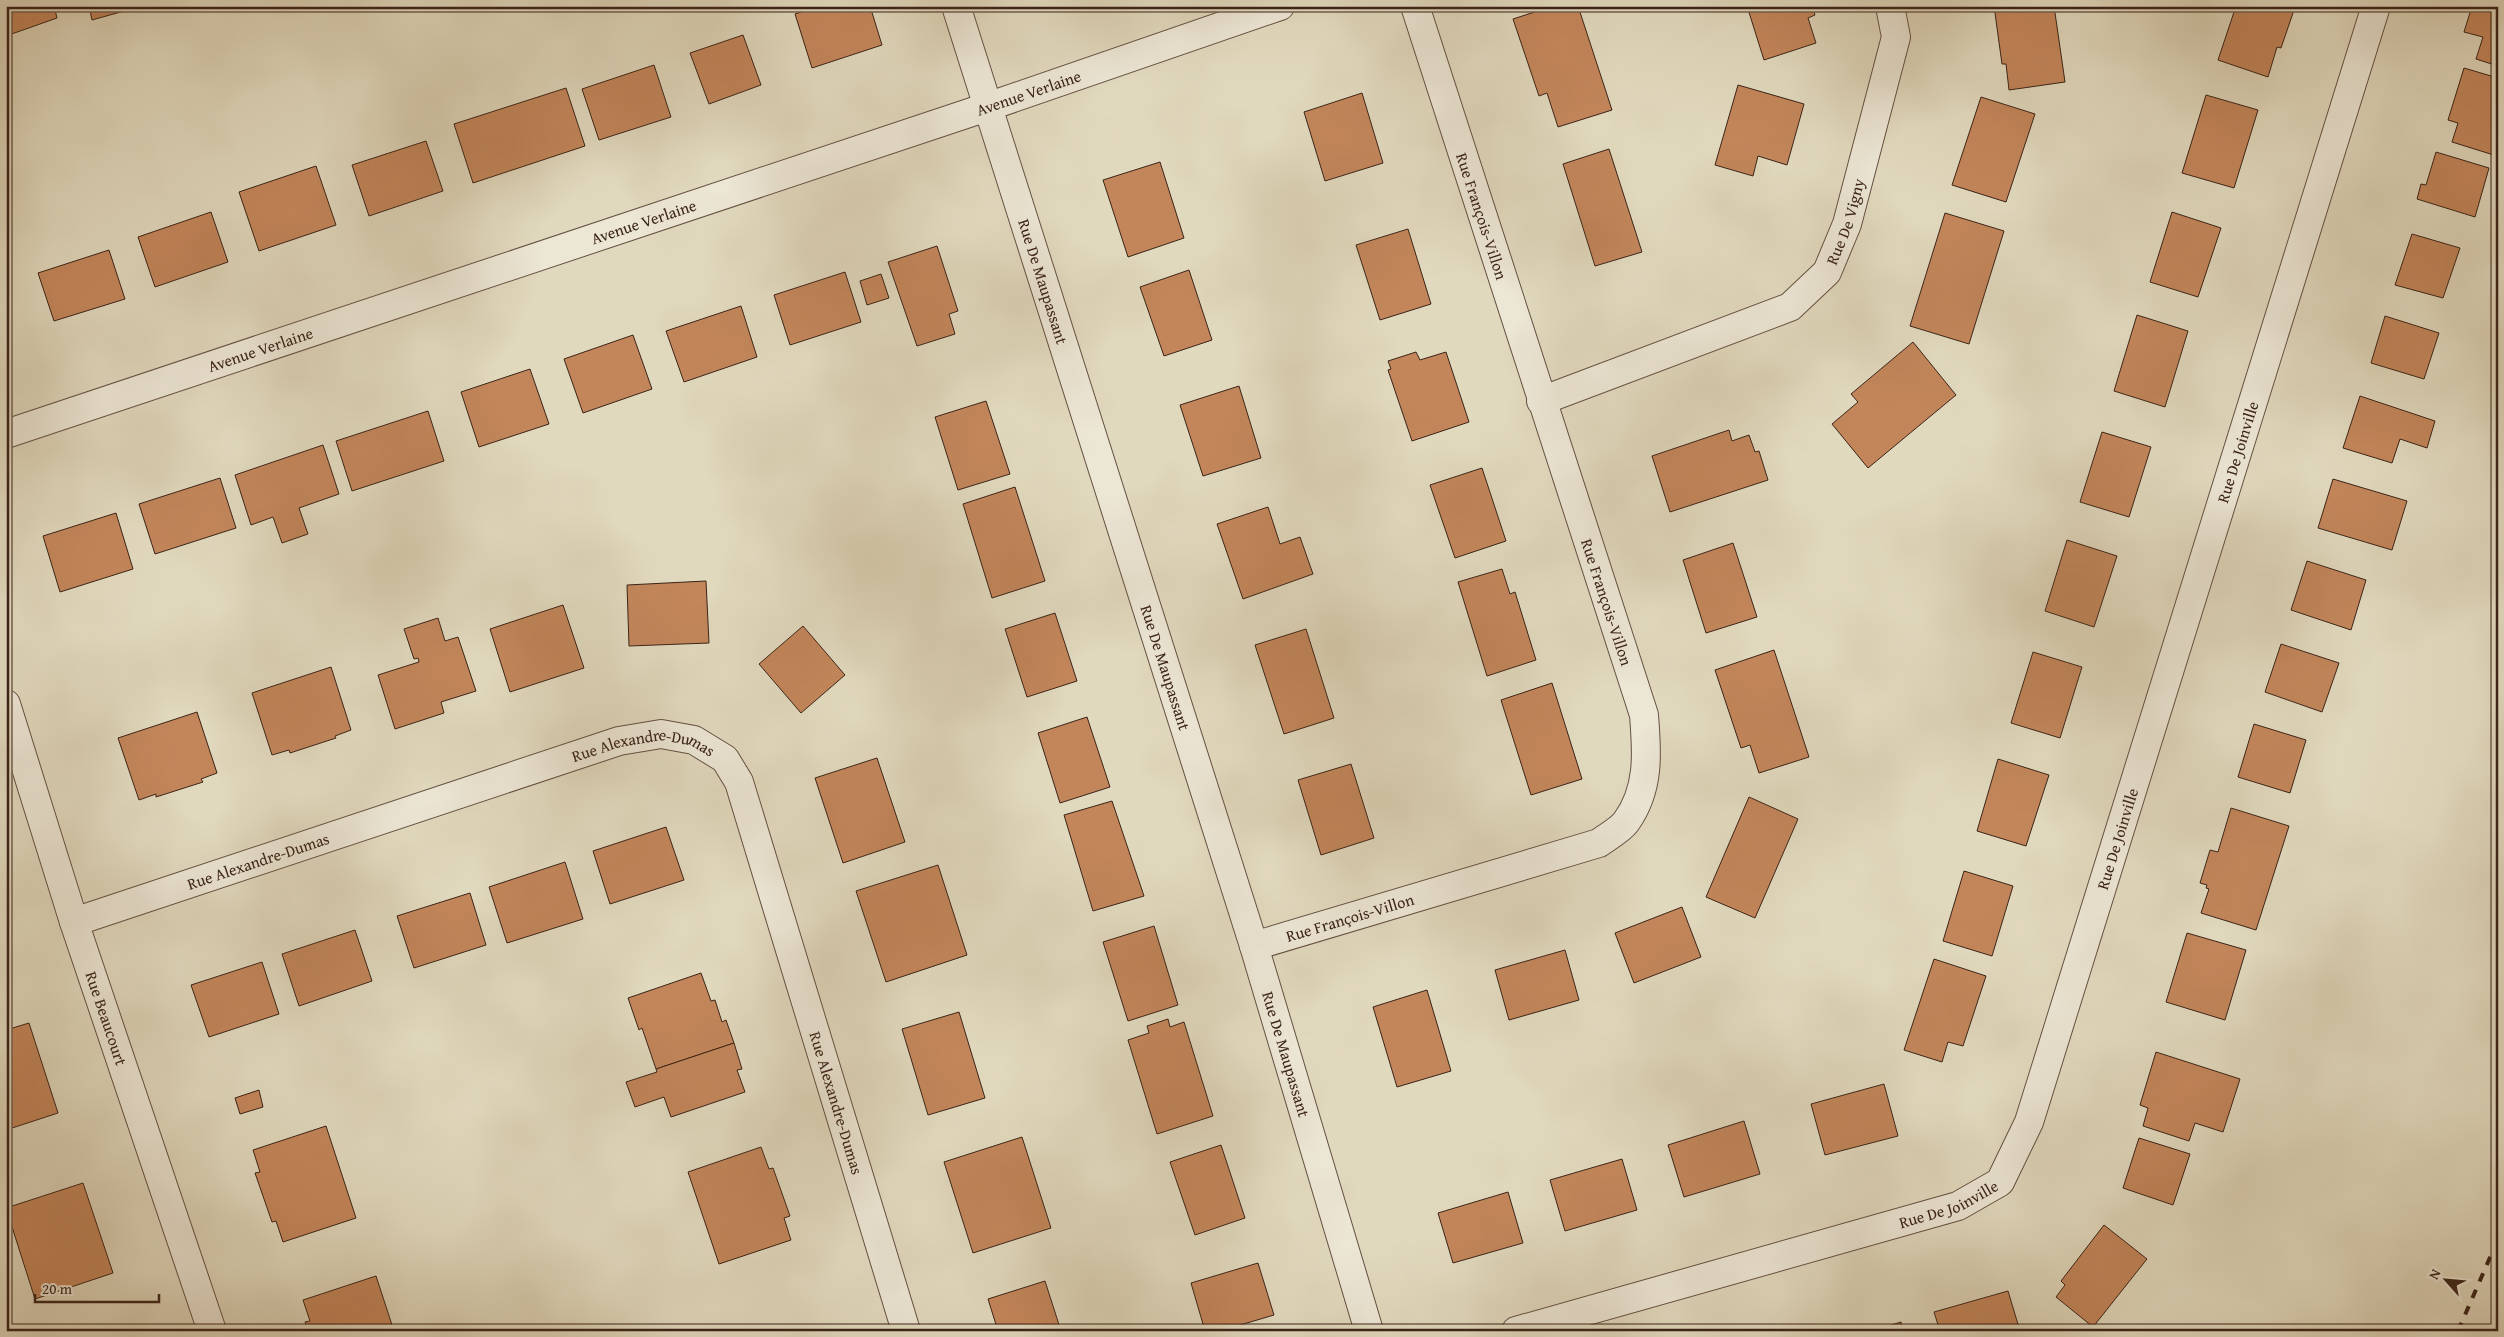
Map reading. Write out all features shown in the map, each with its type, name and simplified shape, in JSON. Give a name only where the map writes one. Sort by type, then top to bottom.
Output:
[{"type":"street","name":"Rue De Maupassant","points":[[956,6],[1254,946],[1369,1331]]},
{"type":"street","name":"Avenue Verlaine","points":[[6,434],[987,107],[1280,6]]},
{"type":"street","name":"Rue François-Villon","points":[[1254,946],[1599,844],[1626,823],[1640,794],[1648,758],[1644,715],[1541,401],[1415,6]]},
{"type":"street","name":"Rue De Vigny","points":[[1541,401],[1790,307],[1827,272],[1847,224],[1896,37],[1890,6]]},
{"type":"street","name":"Rue De Joinville","points":[[1516,1331],[1958,1206],[2000,1182],[2029,1122],[2376,6]]},
{"type":"street","name":"Rue Beaucourt","points":[[6,704],[74,922],[212,1331]]},
{"type":"street","name":"Rue Alexandre-Dumas","points":[[74,922],[619,741],[661,734],[694,740],[725,759],[739,782],[906,1331]]},
{"type":"building","points":[[6,6],[54,6],[57,18],[6,36]]},
{"type":"building","points":[[89,6],[142,6],[92,20]]},
{"type":"building","points":[[819,6],[870,6],[882,45],[812,68],[795,14]]},
{"type":"building","points":[[1553,6],[1578,6],[1612,110],[1558,127],[1547,93],[1539,96],[1513,19]]},
{"type":"building","points":[[1747,6],[1812,6],[1815,15],[1808,18],[1816,43],[1764,60]]},
{"type":"building","points":[[1994,6],[2054,6],[2065,82],[2009,90],[2006,64],[2002,64]]},
{"type":"building","points":[[2236,6],[2284,6],[2294,10],[2281,48],[2277,47],[2268,77],[2218,60]]},
{"type":"building","points":[[2472,6],[2498,6],[2498,66],[2476,59],[2483,37],[2464,32]]},
{"type":"building","points":[[743,35],[761,85],[709,104],[690,53]]},
{"type":"building","points":[[654,65],[671,117],[599,140],[582,89]]},
{"type":"building","points":[[2464,68],[2498,78],[2497,156],[2452,142],[2458,123],[2448,120]]},
{"type":"building","points":[[1738,85],[1804,104],[1787,165],[1758,156],[1753,176],[1715,165]]},
{"type":"building","points":[[566,88],[585,146],[473,183],[454,124]]},
{"type":"building","points":[[1362,93],[1383,163],[1325,181],[1304,112]]},
{"type":"building","points":[[2206,95],[2258,110],[2234,188],[2182,173]]},
{"type":"building","points":[[1981,97],[2035,114],[2006,202],[1952,185]]},
{"type":"building","points":[[426,141],[443,191],[369,216],[352,165]]},
{"type":"building","points":[[1609,149],[1642,252],[1595,266],[1563,164]]},
{"type":"building","points":[[2436,152],[2489,168],[2475,217],[2417,199],[2421,184],[2426,185]]},
{"type":"building","points":[[1160,162],[1184,238],[1128,257],[1103,180]]},
{"type":"building","points":[[316,166],[336,225],[259,251],[239,192]]},
{"type":"building","points":[[211,212],[228,262],[155,287],[138,237]]},
{"type":"building","points":[[2172,212],[2221,228],[2198,297],[2150,282]]},
{"type":"building","points":[[1945,213],[2004,231],[1969,344],[1910,326]]},
{"type":"building","points":[[1408,229],[1431,304],[1380,320],[1356,245]]},
{"type":"building","points":[[2412,234],[2460,248],[2443,298],[2395,285]]},
{"type":"building","points":[[937,246],[958,311],[949,314],[955,334],[917,346],[888,262]]},
{"type":"building","points":[[109,250],[125,299],[54,321],[38,273]]},
{"type":"building","points":[[1189,270],[1212,340],[1164,356],[1140,287]]},
{"type":"building","points":[[845,272],[861,322],[790,345],[774,295]]},
{"type":"building","points":[[881,274],[889,298],[867,305],[860,281]]},
{"type":"building","points":[[741,306],[757,357],[684,382],[666,331]]},
{"type":"building","points":[[2137,315],[2188,331],[2165,407],[2114,391]]},
{"type":"building","points":[[2385,316],[2439,333],[2424,379],[2371,363]]},
{"type":"building","points":[[633,335],[652,389],[583,413],[564,359]]},
{"type":"building","points":[[1913,342],[1956,395],[1868,468],[1832,424],[1858,402],[1851,394]]},
{"type":"building","points":[[1416,352],[1420,360],[1446,352],[1469,422],[1412,441],[1388,370],[1391,369],[1388,361]]},
{"type":"building","points":[[530,369],[549,424],[479,447],[461,392]]},
{"type":"building","points":[[1239,386],[1261,458],[1203,476],[1180,405]]},
{"type":"building","points":[[2360,396],[2435,421],[2427,448],[2400,439],[2392,463],[2343,448]]},
{"type":"building","points":[[986,401],[1010,474],[958,490],[935,417]]},
{"type":"building","points":[[428,411],[444,461],[352,491],[336,441]]},
{"type":"building","points":[[1729,430],[1732,441],[1749,435],[1755,452],[1759,451],[1768,480],[1670,512],[1652,456]]},
{"type":"building","points":[[2102,432],[2151,447],[2129,517],[2080,502]]},
{"type":"building","points":[[323,445],[339,494],[299,508],[308,534],[282,543],[273,517],[251,525],[235,475]]},
{"type":"building","points":[[1482,468],[1506,541],[1455,558],[1430,485]]},
{"type":"building","points":[[220,478],[236,528],[155,554],[139,504]]},
{"type":"building","points":[[2333,479],[2407,501],[2392,550],[2318,528]]},
{"type":"building","points":[[1015,487],[1045,581],[992,598],[963,504]]},
{"type":"building","points":[[1268,507],[1280,544],[1300,537],[1313,574],[1243,599],[1217,524]]},
{"type":"building","points":[[116,513],[133,569],[60,592],[43,536]]},
{"type":"building","points":[[2067,540],[2117,556],[2094,627],[2045,611]]},
{"type":"building","points":[[1733,543],[1757,617],[1706,633],[1683,560]]},
{"type":"building","points":[[2307,561],[2366,580],[2351,630],[2291,610]]},
{"type":"building","points":[[1502,569],[1510,594],[1515,592],[1536,660],[1487,676],[1458,582]]},
{"type":"building","points":[[706,581],[709,643],[629,646],[627,585]]},
{"type":"building","points":[[563,605],[584,668],[510,692],[490,629]]},
{"type":"building","points":[[1055,613],[1077,681],[1027,697],[1005,629]]},
{"type":"building","points":[[438,618],[445,641],[458,637],[476,691],[441,702],[444,713],[395,729],[378,675],[419,662],[418,658],[414,659],[404,629]]},
{"type":"building","points":[[803,626],[845,675],[801,713],[759,664]]},
{"type":"building","points":[[1306,629],[1334,718],[1284,734],[1255,645]]},
{"type":"building","points":[[2281,644],[2339,663],[2322,712],[2265,692]]},
{"type":"building","points":[[1774,650],[1809,757],[1759,773],[1750,745],[1741,748],[1715,670]]},
{"type":"building","points":[[2033,652],[2082,667],[2060,738],[2011,723]]},
{"type":"building","points":[[331,667],[351,730],[335,736],[336,738],[290,753],[289,750],[272,755],[252,693]]},
{"type":"building","points":[[1552,683],[1582,779],[1531,795],[1501,700]]},
{"type":"building","points":[[197,712],[217,773],[201,779],[203,782],[156,797],[156,794],[139,800],[118,738]]},
{"type":"building","points":[[1087,717],[1110,787],[1060,803],[1038,733]]},
{"type":"building","points":[[2254,724],[2306,740],[2290,793],[2238,777]]},
{"type":"building","points":[[877,758],[905,842],[843,863],[815,778]]},
{"type":"building","points":[[1998,759],[2049,775],[2026,846],[1977,831]]},
{"type":"building","points":[[1351,764],[1374,838],[1321,855],[1298,780]]},
{"type":"building","points":[[1749,797],[1798,819],[1755,918],[1706,897]]},
{"type":"building","points":[[1112,801],[1144,896],[1093,911],[1064,815]]},
{"type":"building","points":[[2231,808],[2289,826],[2256,930],[2201,913],[2209,889],[2206,888],[2207,885],[2200,883],[2210,850],[2218,852]]},
{"type":"building","points":[[666,827],[684,880],[610,904],[593,851]]},
{"type":"building","points":[[565,862],[583,919],[507,943],[489,887]]},
{"type":"building","points":[[938,865],[967,955],[886,982],[856,891]]},
{"type":"building","points":[[1964,871],[2013,886],[1992,956],[1943,941]]},
{"type":"building","points":[[470,893],[486,945],[414,968],[397,916]]},
{"type":"building","points":[[1682,907],[1701,957],[1634,983],[1615,933]]},
{"type":"building","points":[[1154,926],[1178,1005],[1128,1021],[1103,942]]},
{"type":"building","points":[[355,930],[372,981],[299,1006],[282,954]]},
{"type":"building","points":[[2187,933],[2246,950],[2225,1020],[2166,1002]]},
{"type":"building","points":[[1565,950],[1579,1000],[1509,1020],[1495,970]]},
{"type":"building","points":[[1934,959],[1986,976],[1963,1046],[1948,1042],[1942,1062],[1904,1050]]},
{"type":"building","points":[[262,962],[279,1014],[209,1037],[191,985]]},
{"type":"building","points":[[701,973],[711,1001],[715,1000],[722,1022],[726,1020],[734,1043],[656,1069],[642,1028],[639,1030],[628,998]]},
{"type":"building","points":[[1427,990],[1451,1071],[1397,1087],[1373,1007]]},
{"type":"building","points":[[959,1012],[985,1098],[928,1115],[902,1029]]},
{"type":"building","points":[[1168,1019],[1170,1027],[1184,1022],[1213,1116],[1157,1134],[1128,1040],[1149,1033],[1147,1026]]},
{"type":"building","points":[[29,1023],[58,1113],[6,1130],[6,1030]]},
{"type":"building","points":[[734,1043],[742,1069],[737,1070],[745,1092],[671,1117],[664,1097],[635,1107],[626,1082],[657,1072],[656,1069]]},
{"type":"building","points":[[2156,1052],[2240,1079],[2223,1132],[2195,1123],[2189,1141],[2143,1126],[2148,1108],[2140,1105]]},
{"type":"building","points":[[1884,1084],[1898,1136],[1825,1155],[1811,1104]]},
{"type":"building","points":[[259,1090],[263,1107],[240,1114],[235,1098]]},
{"type":"building","points":[[1744,1121],[1760,1174],[1684,1197],[1668,1145]]},
{"type":"building","points":[[326,1126],[356,1218],[283,1242],[276,1221],[272,1222],[255,1173],[260,1172],[253,1150]]},
{"type":"building","points":[[1022,1137],[1051,1228],[973,1253],[944,1162]]},
{"type":"building","points":[[2139,1138],[2190,1154],[2173,1205],[2123,1188]]},
{"type":"building","points":[[1221,1145],[1245,1218],[1195,1235],[1170,1162]]},
{"type":"building","points":[[761,1147],[769,1169],[773,1168],[790,1216],[784,1218],[791,1240],[719,1264],[688,1172]]},
{"type":"building","points":[[1622,1159],[1637,1210],[1565,1231],[1550,1180]]},
{"type":"building","points":[[83,1183],[113,1273],[35,1299],[6,1208]]},
{"type":"building","points":[[1508,1192],[1523,1243],[1453,1263],[1438,1213]]},
{"type":"building","points":[[2104,1225],[2147,1259],[2093,1327],[2056,1297],[2065,1285],[2061,1281]]},
{"type":"building","points":[[1258,1263],[1274,1315],[1220,1331],[1205,1331],[1191,1283]]},
{"type":"building","points":[[376,1276],[394,1331],[308,1331],[305,1322],[310,1321],[303,1300]]},
{"type":"building","points":[[1045,1281],[1061,1331],[998,1331],[988,1299]]},
{"type":"building","points":[[2008,1291],[2020,1331],[1940,1331],[1934,1312]]},
{"type":"building","points":[[1901,1322],[1903,1331],[1872,1331]]},
{"type":"railway","points":[[2458,1331],[2498,1239]]}]
